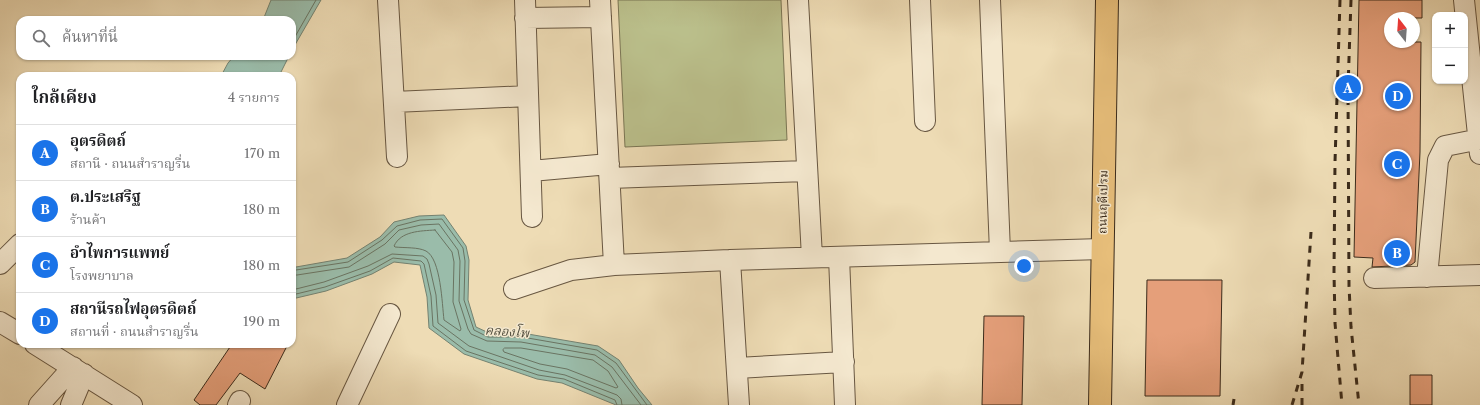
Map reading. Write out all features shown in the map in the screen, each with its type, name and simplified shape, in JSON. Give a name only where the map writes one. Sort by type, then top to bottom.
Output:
[{"type":"main road","name":"ถนนฤดีเปรม","points":[[1100,405],[1107,0]]},
{"type":"street","points":[[388,0],[397,157]]},
{"type":"street","points":[[798,0],[812,257]]},
{"type":"street","points":[[920,0],[925,121]]},
{"type":"street","points":[[990,0],[1000,252]]},
{"type":"street","points":[[1427,276],[1438,160],[1445,146],[1480,144],[1470,6]]},
{"type":"street","points":[[532,217],[525,9],[600,9],[614,265]]},
{"type":"street","points":[[394,102],[528,96]]},
{"type":"street","points":[[531,171],[807,171]]},
{"type":"street","points":[[0,264],[16,248]]},
{"type":"street","points":[[514,289],[571,270],[614,265],[812,257],[1102,249]]},
{"type":"street","points":[[839,257],[846,405]]},
{"type":"street","points":[[730,260],[739,405]]},
{"type":"street","points":[[1374,278],[1480,276]]},
{"type":"street","points":[[347,405],[390,314]]},
{"type":"street","points":[[0,322],[16,332]]},
{"type":"street","points":[[42,348],[79,370],[132,405]]},
{"type":"street","points":[[737,368],[844,362]]},
{"type":"street","points":[[39,405],[79,370]]},
{"type":"street","points":[[71,405],[79,370]]},
{"type":"green space","points":[[618,0],[781,0],[787,140],[625,147]]},
{"type":"water","points":[[271,0],[321,0],[296,43],[296,16],[265,16]]},
{"type":"water","points":[[231,60],[287,60],[281,72],[223,72]]},
{"type":"water","points":[[444,215],[466,246],[469,260],[468,300],[476,327],[489,333],[522,333],[598,346],[619,360],[638,388],[652,405],[616,405],[562,383],[537,379],[464,354],[429,328],[427,297],[420,265],[394,262],[372,274],[326,291],[296,298],[296,267],[347,258],[380,237],[394,222],[419,216]]},
{"type":"building","points":[[1359,0],[1422,0],[1422,18],[1420,18],[1420,12],[1384,12],[1384,48],[1420,48],[1421,42],[1420,152],[1415,262],[1411,265],[1372,267],[1373,258],[1354,257]]},
{"type":"building","points":[[1147,280],[1222,280],[1220,396],[1145,396]]},
{"type":"building","points":[[984,316],[1024,316],[1022,405],[982,405]]},
{"type":"building","points":[[229,348],[286,348],[265,389],[240,373],[216,405],[200,405],[194,400]]},
{"type":"building","points":[[1410,375],[1432,375],[1432,405],[1410,405]]},
{"type":"railway","points":[[1340,0],[1335,162],[1334,272],[1335,323],[1342,405]]},
{"type":"railway","points":[[1351,0],[1348,88],[1349,286],[1351,327],[1359,405]]},
{"type":"railway","points":[[1292,405],[1302,372],[1311,232]]},
{"type":"railway","points":[[1302,382],[1302,405]]},
{"type":"railway","points":[[1233,405],[1234,399]]},
{"type":"place","name":"อุตรดิตถ์","points":[[1348,88]]},
{"type":"place","name":"สถานีรถไฟอุตรดิตถ์","points":[[1398,96]]},
{"type":"place","name":"อำไพการแพทย์","points":[[1397,164]]},
{"type":"place","name":"ต.ประเสริฐ","points":[[1397,253]]},
{"type":"water label","name":"คลองโพ","points":[[507,331]]}]
